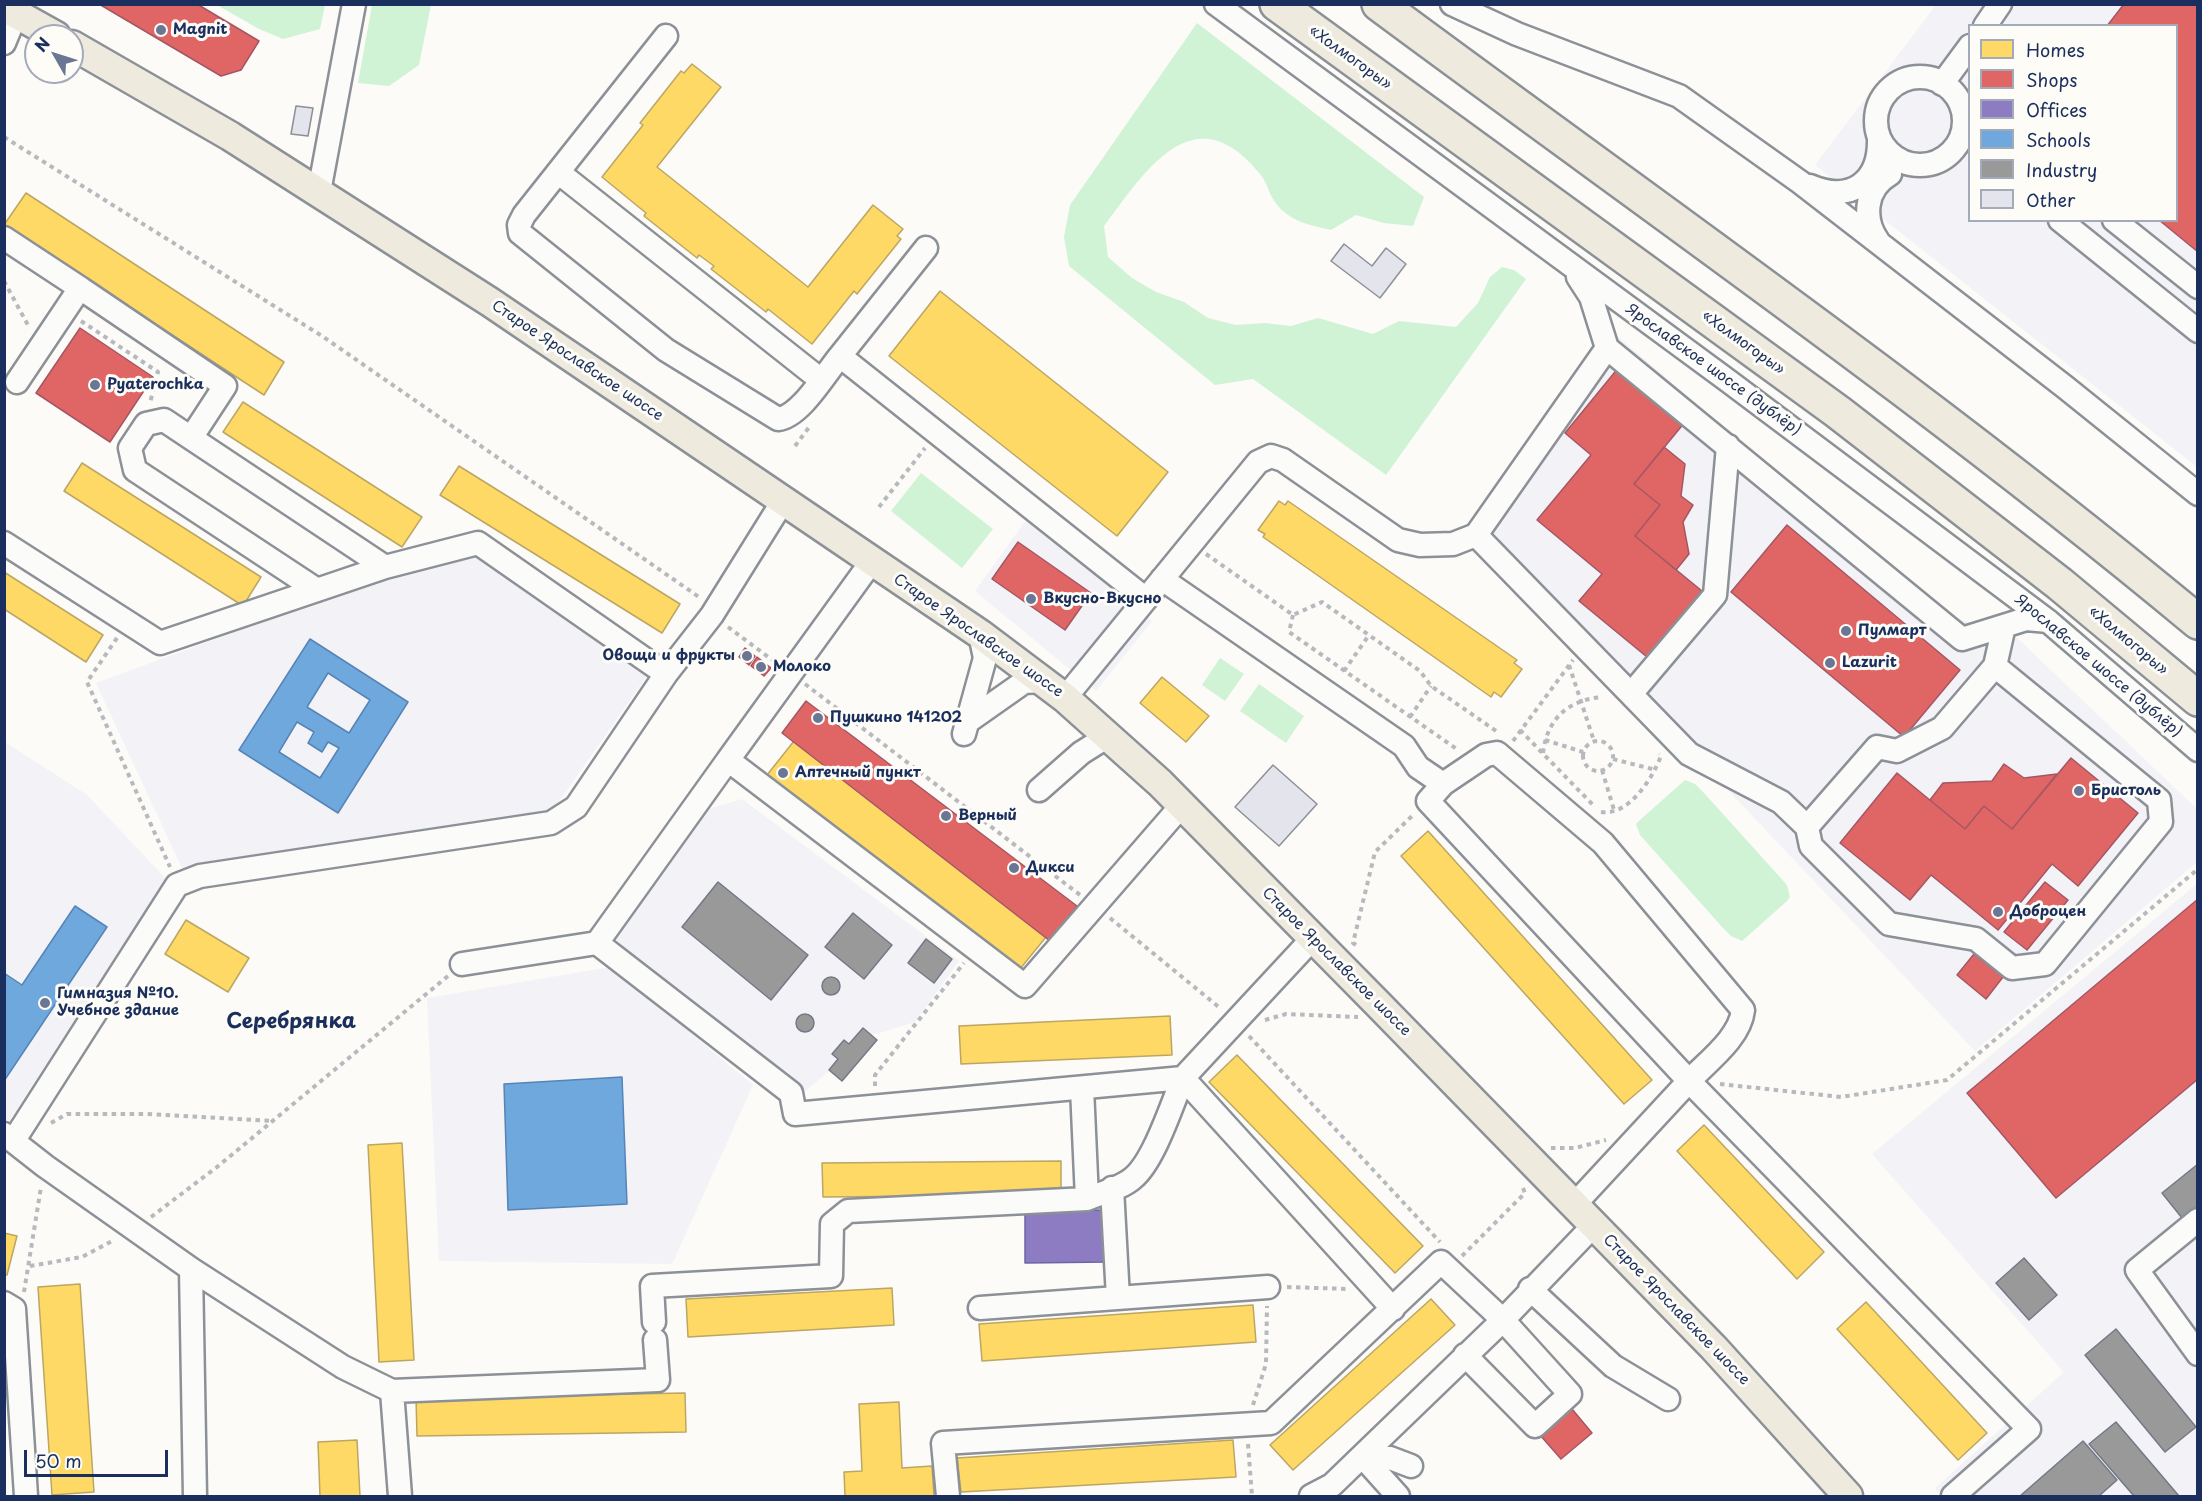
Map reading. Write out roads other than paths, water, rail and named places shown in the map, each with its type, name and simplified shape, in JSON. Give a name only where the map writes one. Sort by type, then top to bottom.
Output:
[{"type":"highway","name":"«Холмогоры»","points":[[1277,4],[1838,412],[2060,584],[2198,699]]},
{"type":"highway","points":[[1379,4],[1865,360],[2099,540],[2198,622]]},
{"type":"main road","points":[[10,10],[35,24]]},
{"type":"main road","name":"Старое Ярославское шоссе","points":[[84,52],[230,136],[490,302],[980,634],[1054,689],[1182,806],[1313,938],[1714,1348],[1848,1497]]},
{"type":"street","points":[[319,192],[354,4]]},
{"type":"street","name":"Ярославское шоссе (дублёр)","points":[[1216,4],[1727,380],[2048,621],[2198,750]]},
{"type":"street","points":[[1452,4],[1516,34],[1679,96],[1800,182],[2065,387],[2198,494]]},
{"type":"street","points":[[1985,24],[2000,4]]},
{"type":"street","points":[[4,43],[10,10]]},
{"type":"street","points":[[666,36],[519,225],[520,233],[526,239],[666,350],[778,418],[788,418],[926,248]]},
{"type":"street","points":[[1881,245],[1869,228],[1866,217],[1868,204],[1885,177],[1911,165],[1940,160],[1965,144],[1962,108],[1954,88],[1968,51]]},
{"type":"street","points":[[1800,182],[1835,194],[1860,186],[1875,168],[1880,156],[1876,117],[1883,97],[1891,88],[1900,82],[1921,77],[1954,88]]},
{"type":"street","points":[[1879,139],[1893,156],[1911,165]]},
{"type":"street","points":[[558,172],[821,380]]},
{"type":"street","points":[[2062,222],[2198,331]]},
{"type":"street","points":[[2117,222],[2198,287]]},
{"type":"street","points":[[4,238],[225,386],[191,438]]},
{"type":"street","points":[[1535,240],[1573,270],[1591,297],[1607,348],[1962,639],[2026,620],[2048,621]]},
{"type":"street","points":[[17,382],[80,288]]},
{"type":"street","points":[[980,634],[985,658],[967,727],[1024,682],[1054,689],[1146,599],[1258,462],[1270,456],[1283,460],[1398,540],[1420,545],[1453,544],[1476,535],[1607,348]]},
{"type":"street","points":[[840,356],[1146,599]]},
{"type":"street","points":[[317,590],[135,470],[130,448],[146,424],[164,420],[384,567]]},
{"type":"street","points":[[1631,694],[1714,595],[1728,446]]},
{"type":"street","points":[[783,501],[712,615],[666,674],[576,807],[551,823],[200,876],[177,885],[9,1137],[45,1166],[191,1269],[343,1367],[392,1391],[658,1380],[652,1286],[831,1276],[832,1224],[848,1211],[1087,1199],[1134,1178],[1152,1151],[1183,1078],[1238,1024],[1313,938]]},
{"type":"street","points":[[1476,535],[1689,754],[1781,802],[1807,827],[1811,846],[1889,924],[1976,939],[2012,968],[2045,964],[2161,822],[2159,800],[1995,666]]},
{"type":"street","points":[[4,543],[160,643],[384,567],[478,543],[666,674]]},
{"type":"street","points":[[462,964],[597,943],[872,561]]},
{"type":"street","points":[[1162,579],[1404,746],[1435,793],[1689,1081],[2029,1429],[1953,1497]]},
{"type":"street","points":[[1807,827],[1877,747],[1897,751],[1942,728],[1995,666],[2004,626]]},
{"type":"street","points":[[1039,790],[1081,753],[1107,736]]},
{"type":"street","points":[[1435,793],[1476,762],[1492,753],[1506,749],[1603,843],[1743,1010],[1742,1021],[1735,1032],[1574,1205]]},
{"type":"street","points":[[728,759],[1025,986],[1094,904],[1182,806]]},
{"type":"street","points":[[597,943],[791,1093],[795,1114],[1183,1078]]},
{"type":"street","points":[[1183,1078],[1386,1301]]},
{"type":"street","points":[[1082,1088],[1087,1199]]},
{"type":"street","points":[[1112,1188],[1118,1298]]},
{"type":"street","points":[[2198,1220],[2137,1270],[2198,1354]]},
{"type":"street","points":[[1311,1497],[1332,1485],[1503,1320],[1530,1289],[1594,1225]]},
{"type":"street","points":[[948,1497],[943,1443],[1271,1424],[1386,1301],[1442,1262],[1503,1320],[1570,1394],[1535,1426],[1465,1355]]},
{"type":"street","points":[[191,1269],[195,1497]]},
{"type":"street","points":[[980,1308],[1268,1287]]},
{"type":"street","points":[[1530,1289],[1613,1366],[1668,1399]]},
{"type":"street","points":[[9,1306],[15,1473],[26,1497]]},
{"type":"street","points":[[392,1391],[400,1497]]},
{"type":"street","points":[[1362,1456],[1390,1458],[1411,1466]]},
{"type":"street","points":[[1362,1456],[1398,1497]]},
{"type":"place","name":"Magnit","points":[[161,30]]},
{"type":"place","name":"Pyaterochka","points":[[95,385]]},
{"type":"place","name":"Вкусно-Вкусно","points":[[1031,599]]},
{"type":"place","name":"Пулмарт","points":[[1846,631]]},
{"type":"place","name":"Овощи и фрукты","points":[[747,656]]},
{"type":"place","name":"Lazurit","points":[[1830,663]]},
{"type":"place","name":"Молоко","points":[[761,667]]},
{"type":"place","name":"Пушкино 141202","points":[[818,718]]},
{"type":"place","name":"Аптечный пункт","points":[[783,773]]},
{"type":"place","name":"Бристоль","points":[[2079,791]]},
{"type":"place","name":"Верный","points":[[946,816]]},
{"type":"place","name":"Дикси","points":[[1014,868]]},
{"type":"place","name":"Доброцен","points":[[1998,912]]},
{"type":"place","name":"Гимназия №10. Учебное здание","points":[[45,1003]]},
{"type":"district","name":"Серебрянка","points":[[291,1022]]}]
